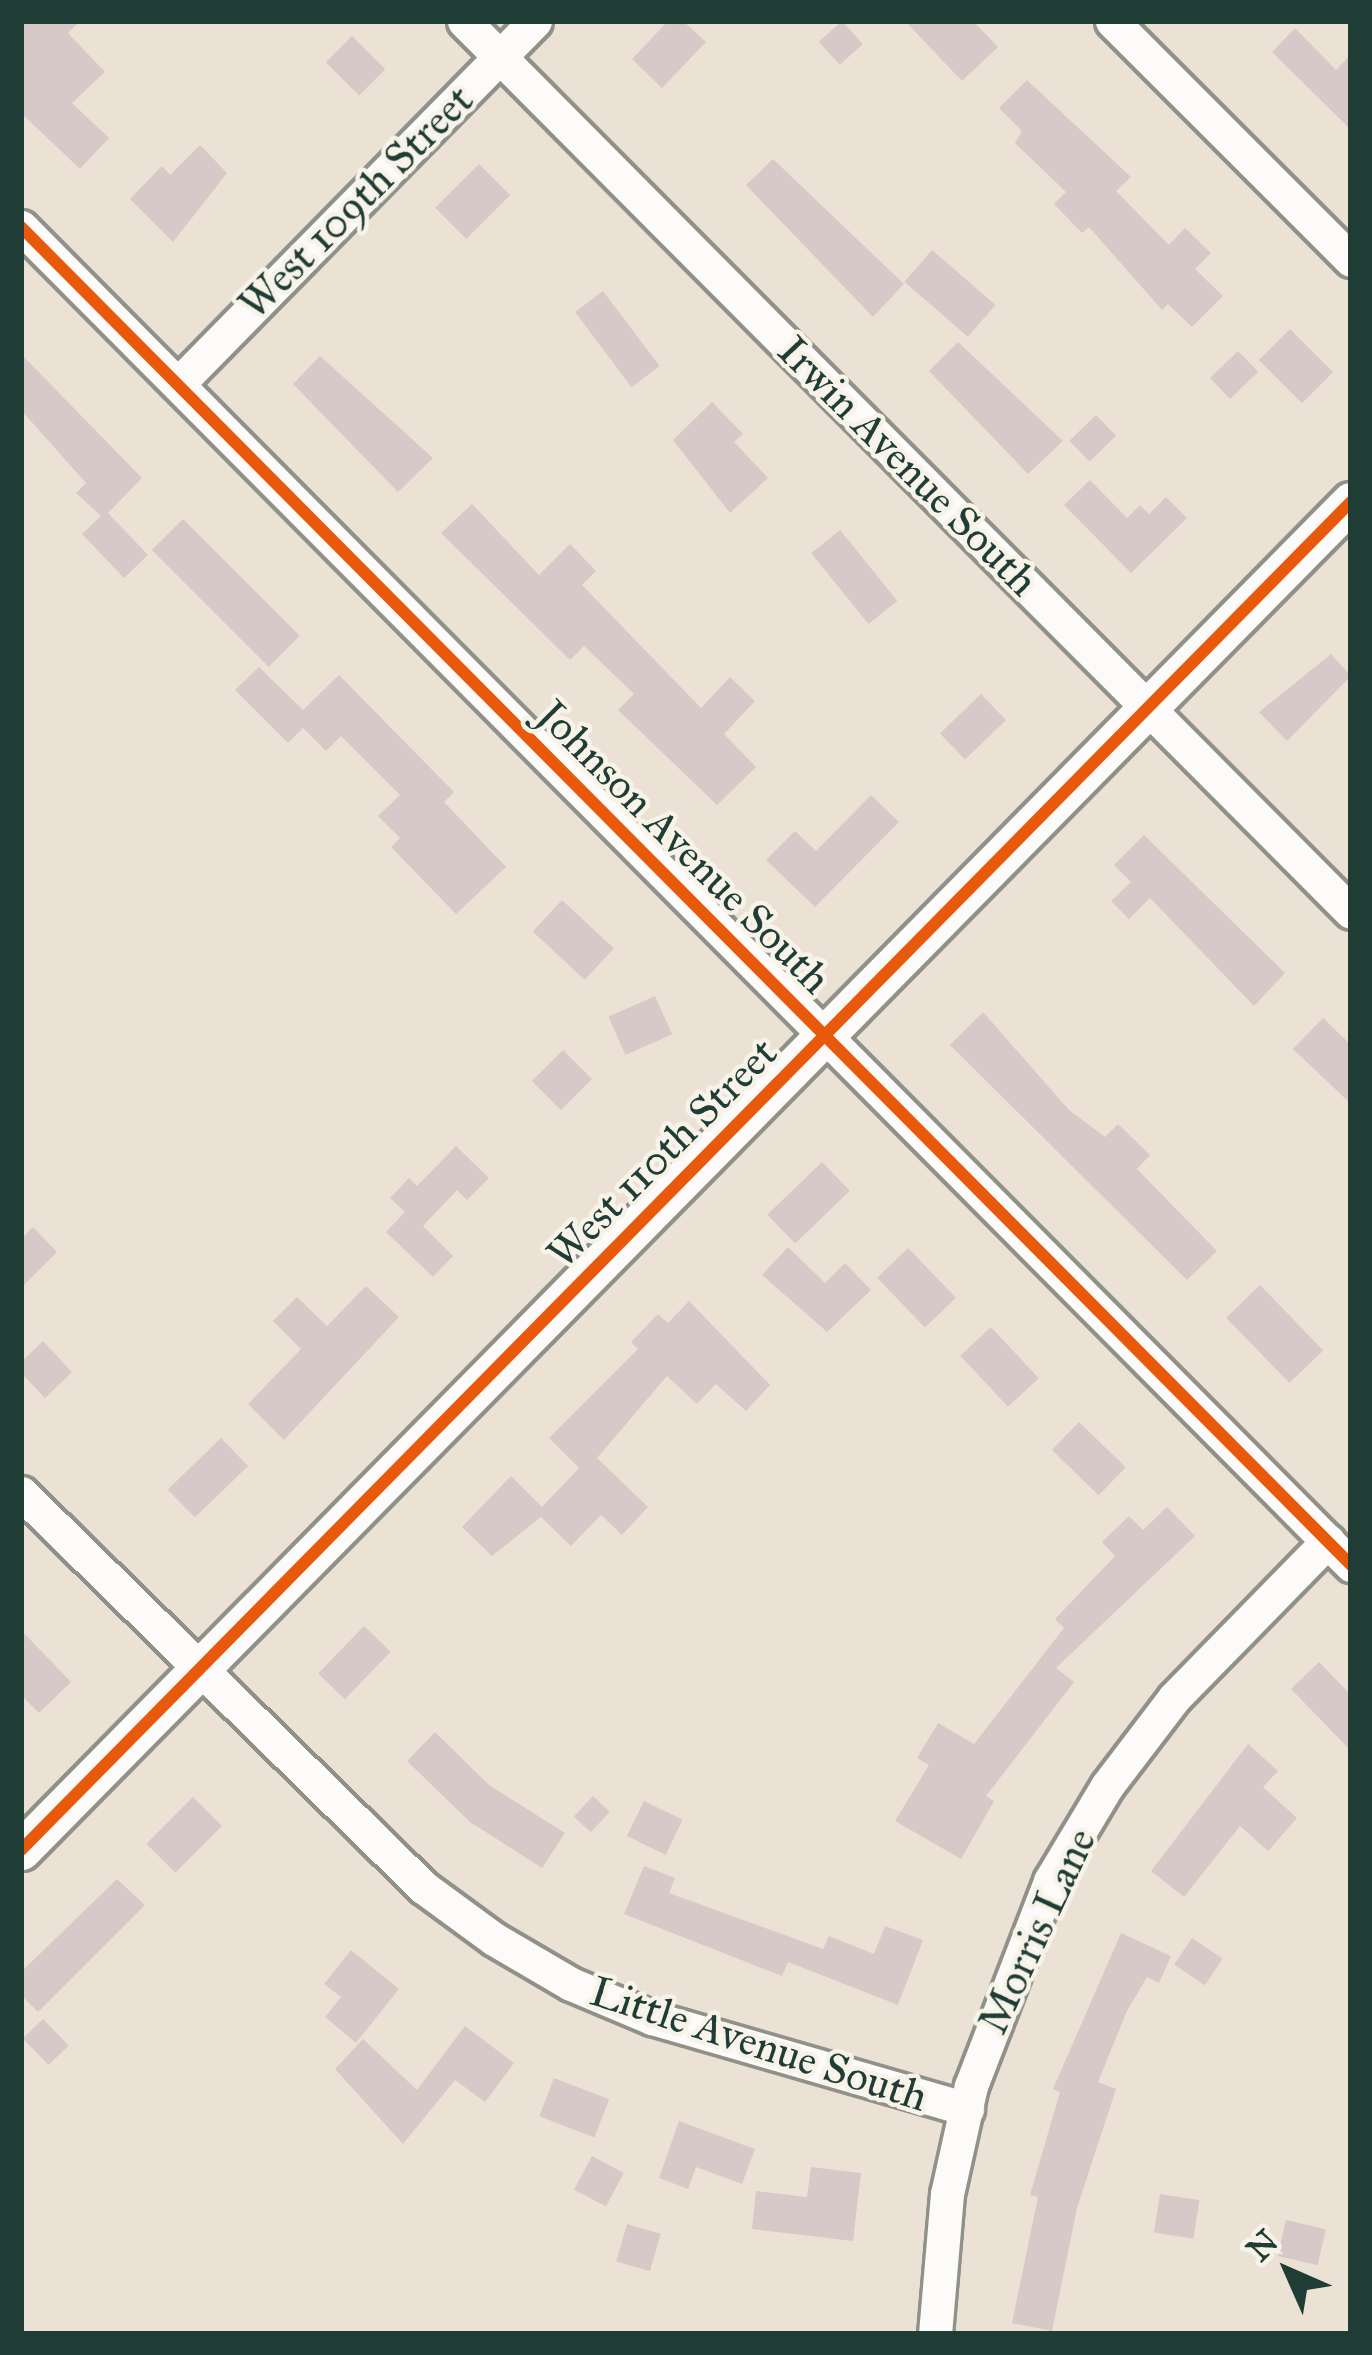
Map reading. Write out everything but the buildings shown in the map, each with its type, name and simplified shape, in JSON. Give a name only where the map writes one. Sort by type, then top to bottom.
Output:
[{"type":"street","name":"Irwin Avenue South","points":[[464,21],[1351,912]]},
{"type":"street","name":"West 109th Street","points":[[178,384],[535,21]]},
{"type":"street","points":[[1112,21],[1351,260]]},
{"type":"street","name":"Johnson Avenue South","points":[[26,242],[178,384],[1339,1553]]},
{"type":"street","name":"West 110th Street","points":[[21,1850],[1351,502]]},
{"type":"street","name":"Little Avenue South","points":[[21,1493],[423,1887],[571,1984],[694,2032],[967,2109]]},
{"type":"street","name":"Morris Lane","points":[[935,2334],[947,2194],[967,2109],[1006,1980],[1050,1881],[1107,1786],[1174,1698],[1339,1553]]},
{"type":"cycle path","points":[[21,227],[1351,1565]]},
{"type":"cycle path","points":[[21,1850],[1351,502]]}]
